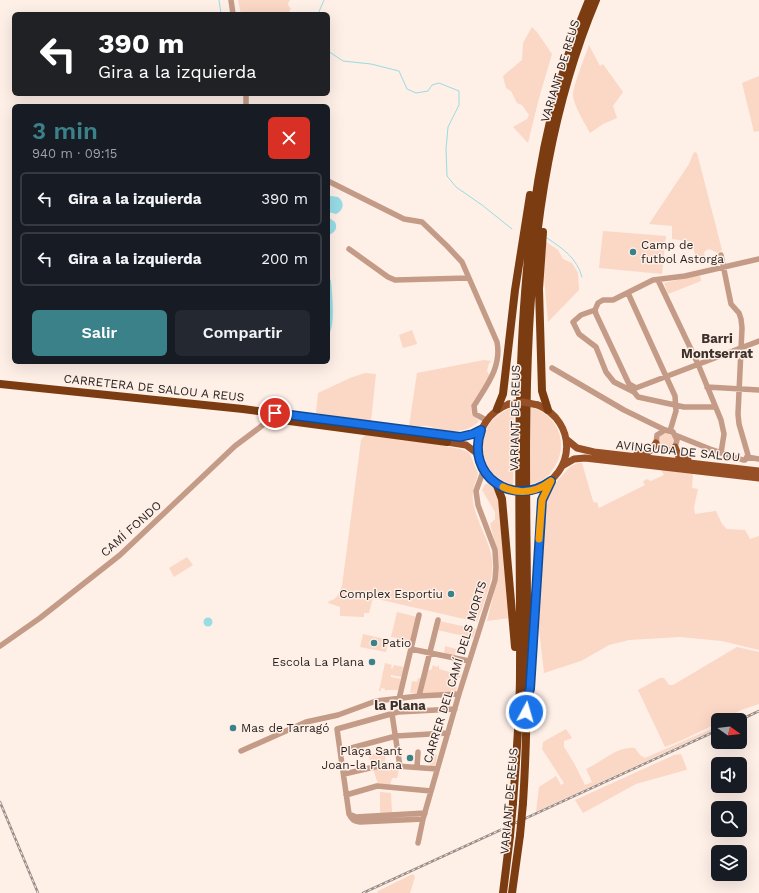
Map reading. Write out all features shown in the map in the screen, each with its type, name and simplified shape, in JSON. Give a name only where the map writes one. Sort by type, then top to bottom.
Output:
[{"type":"highway","name":"VARIANT DE REUS","points":[[512,893],[520,835],[526,759],[523,697],[519,387],[526,274],[532,219],[546,135],[569,52],[589,0]]},
{"type":"highway","name":"VARIANT DE REUS","points":[[503,893],[523,697],[526,395],[532,289],[538,220],[555,125],[565,85],[596,0]]},
{"type":"highway","points":[[548,410],[542,391],[540,281],[543,220],[565,85]]},
{"type":"highway","points":[[497,409],[503,394],[515,290],[535,166],[540,142],[546,135]]},
{"type":"highway","name":"CARRETERA DE SALOU A REUS","points":[[0,384],[243,409],[448,439]]},
{"type":"highway","points":[[0,390],[448,439]]},
{"type":"highway","points":[[493,481],[502,499],[517,672],[517,692],[523,697],[530,689],[542,500],[551,481]]},
{"type":"main road","points":[[523,402],[538,405],[548,410],[559,421],[566,439],[567,452],[562,466],[551,481],[536,489],[523,491],[509,490],[493,481],[484,470],[478,454],[478,442],[481,430],[486,420],[497,409],[509,404],[523,402]]},
{"type":"main road","points":[[448,439],[467,436],[481,430]]},
{"type":"main road","points":[[448,439],[466,446],[478,454]]},
{"type":"main road","points":[[566,439],[577,448],[594,456]]},
{"type":"main road","points":[[620,455],[648,453],[653,449],[656,443]]},
{"type":"main road","points":[[676,445],[679,457],[704,465]]},
{"type":"main road","name":"AVINGUDA DE SALOU","points":[[594,456],[620,455],[759,471]]},
{"type":"main road","points":[[562,466],[574,459],[594,456]]},
{"type":"main road","name":"AVINGUDA DE SALOU","points":[[594,456],[759,478]]},
{"type":"street","points":[[231,0],[233,12]]},
{"type":"street","points":[[330,182],[404,218],[422,222],[462,262],[497,342],[498,349],[496,367],[493,375],[474,406],[476,414],[486,420]]},
{"type":"street","points":[[349,249],[388,277],[395,280],[468,278]]},
{"type":"street","points":[[721,255],[731,304],[739,313],[741,319],[738,414],[739,424],[748,455],[746,458]]},
{"type":"street","points":[[715,407],[697,408],[676,406],[638,397],[634,392],[614,382],[606,372],[596,348],[579,334],[573,322],[596,308],[598,303],[603,300],[613,300],[653,280],[723,268],[759,259]]},
{"type":"street","points":[[658,280],[698,364],[723,427],[724,434],[721,453]]},
{"type":"street","points":[[628,293],[675,396],[676,406],[674,420],[667,432],[657,436],[656,443],[659,448],[664,451],[669,451],[680,440],[688,440]]},
{"type":"street","points":[[596,308],[629,384],[633,386],[640,387],[759,341]]},
{"type":"street","points":[[552,368],[624,410],[654,424],[667,432],[721,453],[759,459]]},
{"type":"street","points":[[707,387],[759,390]]},
{"type":"street","name":"CAMÍ FONDO","points":[[0,646],[40,618],[120,555],[235,446],[264,424],[266,418]]},
{"type":"street","points":[[667,432],[676,445]]},
{"type":"street","name":"CARRER DEL CAMÍ DELS MORTS","points":[[418,843],[437,769],[495,580],[496,567],[494,550],[478,505],[476,491],[484,470]]},
{"type":"street","points":[[479,484],[493,481]]},
{"type":"street","points":[[399,699],[419,615]]},
{"type":"street","points":[[419,696],[438,620]]},
{"type":"street","points":[[411,649],[469,661]]},
{"type":"street","points":[[241,751],[306,722],[346,712],[376,701],[419,696],[459,694]]},
{"type":"street","points":[[424,816],[355,819],[349,814],[337,729],[398,712],[455,709]]},
{"type":"street","points":[[392,714],[400,767]]},
{"type":"street","points":[[340,751],[396,736],[448,733]]},
{"type":"street","points":[[417,767],[418,752]]},
{"type":"street","points":[[344,774],[383,765],[437,769]]},
{"type":"street","points":[[346,795],[377,786],[431,791]]},
{"type":"shaded area","points":[[238,0],[290,0],[288,3],[289,7],[291,8],[289,12],[241,12]]},
{"type":"shaded area","points":[[532,27],[552,54],[528,143],[513,127],[527,119],[529,115],[522,105],[517,103],[511,91],[506,88],[503,76],[522,60],[523,43]]},
{"type":"shaded area","points":[[589,45],[600,66],[603,64],[623,92],[613,106],[617,118],[603,124],[590,133],[578,110],[573,96],[577,78]]},
{"type":"shaded area","points":[[759,76],[759,131],[754,132],[742,83]]},
{"type":"shaded area","points":[[694,152],[697,153],[722,250],[718,253],[709,249],[704,252],[706,262],[697,264],[692,242],[672,239],[672,226],[649,224],[689,164]]},
{"type":"shaded area","name":"Camp de futbol Astorga","points":[[603,231],[666,236],[662,274],[599,268]]},
{"type":"shaded area","points":[[546,242],[558,250],[563,259],[572,263],[578,273],[579,290],[548,322],[544,277]]},
{"type":"shaded area","points":[[700,275],[701,281],[668,294],[664,283]]},
{"type":"shaded area","points":[[412,330],[417,344],[403,348],[399,335]]},
{"type":"shaded area","points":[[484,360],[492,361],[489,363],[487,371],[490,376],[471,407],[472,415],[479,421],[475,425],[456,431],[440,430],[428,426],[409,426],[417,373]]},
{"type":"shaded area","points":[[365,373],[376,374],[371,421],[316,413],[318,393],[350,378]]},
{"type":"shaded area","points":[[514,407],[513,485],[491,472],[485,459],[482,442],[484,434],[492,420],[506,410]]},
{"type":"shaded area","points":[[531,407],[541,411],[556,425],[561,443],[557,463],[551,472],[542,480],[530,484]]},
{"type":"shaded area","points":[[666,433],[673,438],[674,441],[669,448],[666,449],[659,444],[658,441],[663,434]]},
{"type":"shaded area","points":[[365,435],[436,444],[463,450],[469,453],[478,473],[473,491],[474,508],[492,559],[492,574],[490,583],[477,622],[373,598],[369,613],[364,613],[364,617],[340,616],[340,607],[328,603],[336,598],[342,586],[361,440]]},
{"type":"shaded area","points":[[582,463],[593,501],[595,503],[597,502],[599,508],[645,485],[643,482],[646,479],[651,481],[664,475],[661,470],[693,474],[692,488],[698,489],[694,507],[695,514],[716,511],[722,524],[727,529],[745,530],[750,539],[759,536],[759,650],[722,641],[680,637],[629,640],[609,645],[581,661],[544,673],[538,620],[547,499],[552,487],[571,466]]},
{"type":"shaded area","points":[[489,483],[495,490],[498,497],[510,618],[487,621],[497,580],[496,546],[490,524],[495,519],[495,512],[482,490],[485,484]]},
{"type":"shaded area","points":[[187,557],[193,565],[174,577],[169,568]]},
{"type":"shaded area","points":[[397,612],[417,617],[409,649],[396,647],[398,638],[391,637]]},
{"type":"shaded area","points":[[439,621],[476,629],[473,638],[437,630]]},
{"type":"shaded area","name":"Patio","points":[[363,634],[389,640],[386,652],[360,647]]},
{"type":"shaded area","points":[[445,646],[456,649],[455,656],[444,654]]},
{"type":"shaded area","points":[[737,647],[759,652],[759,704],[736,713],[711,713],[711,726],[665,747],[638,690],[660,678],[664,678],[669,685],[673,685]]},
{"type":"shaded area","points":[[455,660],[457,660],[458,665],[456,673],[461,675],[460,678],[455,677],[453,685],[457,687],[456,693],[422,695],[428,670],[431,670],[433,665],[437,667],[439,665],[439,669],[453,673]]},
{"type":"shaded area","points":[[385,663],[392,665],[392,669],[394,665],[404,667],[402,677],[391,675],[391,677],[401,679],[399,690],[385,691],[385,689],[381,688],[381,691],[379,691]]},
{"type":"shaded area","points":[[418,678],[422,679],[418,693],[410,693],[412,681],[417,682]]},
{"type":"shaded area","points":[[566,729],[572,738],[564,741],[564,747],[585,785],[592,782],[586,769],[622,749],[635,748],[640,755],[645,758],[711,729],[711,731],[536,812],[539,787],[556,776],[561,785],[564,783],[542,749],[543,742]]},
{"type":"shaded area","points":[[386,751],[385,762],[371,764],[368,755]]},
{"type":"shaded area","points":[[431,753],[437,755],[435,766],[430,766]]},
{"type":"shaded area","points":[[681,754],[687,769],[686,770],[636,784],[583,813],[575,800],[674,755]]},
{"type":"shaded area","points":[[382,767],[399,769],[397,778],[392,778],[390,785],[378,784],[373,769]]},
{"type":"shaded area","points":[[380,792],[391,793],[392,813],[380,813]]},
{"type":"shaded area","points":[[413,874],[415,877],[410,893],[377,893],[378,891]]},
{"type":"water","points":[[330,197],[338,197],[342,201],[343,206],[336,214],[330,212]]},
{"type":"water","points":[[330,218],[335,222],[336,228],[334,232],[330,234]]},
{"type":"water","points":[[330,279],[333,309],[330,331]]},
{"type":"water","points":[[208,617],[213,622],[208,627],[203,622]]},
{"type":"waterway","points":[[219,0],[221,12]]},
{"type":"waterway","points":[[319,12],[324,0]]},
{"type":"waterway","points":[[330,52],[343,61],[371,64],[399,71],[407,89],[416,93],[428,91],[432,85],[439,83],[459,91],[459,105],[448,127],[446,149],[447,176],[456,187],[512,229]]},
{"type":"waterway","points":[[547,238],[573,259],[577,264],[582,277]]},
{"type":"railway","points":[[747,717],[759,711]]},
{"type":"railway","points":[[363,893],[711,733]]},
{"type":"railway","points":[[0,802],[38,893]]},
{"type":"slow traffic","points":[[503,487],[514,491],[528,491],[542,487],[551,481],[542,500],[539,539]]},
{"type":"place","name":"Camp de futbol Astorga","points":[[633,252]]},
{"type":"place","name":"Complex Esportiu","points":[[451,594]]},
{"type":"place","name":"Patio","points":[[374,643]]},
{"type":"place","name":"Escola La Plana","points":[[372,662]]},
{"type":"place","name":"Mas de Tarragó","points":[[233,728]]},
{"type":"place","name":"Plaça Sant Joan-la Plana","points":[[410,758]]},
{"type":"district","name":"Barri Montserrat","points":[[717,346]]},
{"type":"district","name":"la Plana","points":[[400,705]]},
{"type":"route","points":[[275,413],[460,437],[473,434],[481,430],[477,448],[479,459],[484,470],[496,483],[509,490],[528,491],[542,487],[551,481],[542,500],[530,689],[527,697],[526,712]]}]
